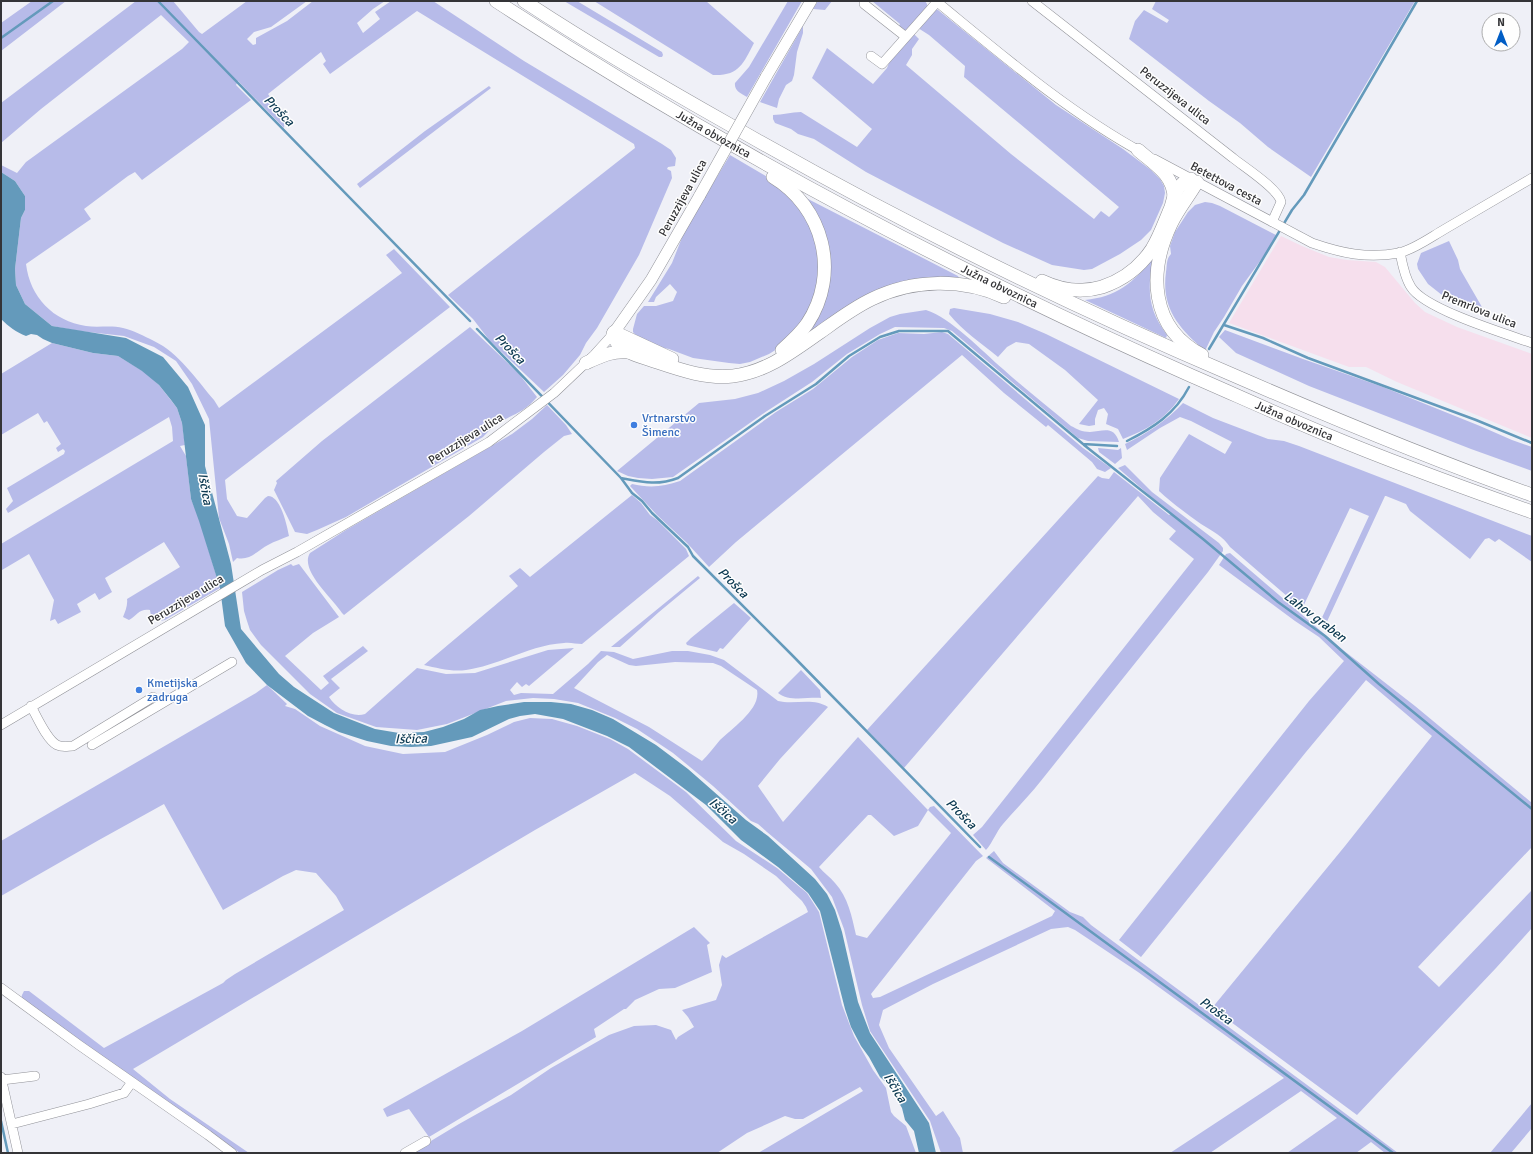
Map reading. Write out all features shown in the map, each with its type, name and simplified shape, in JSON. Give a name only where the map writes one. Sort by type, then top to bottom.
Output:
[{"type":"highway","name":"Južna obvoznica","points":[[496,1],[564,46],[633,88],[756,158],[875,223],[1056,314],[1145,355],[1332,437],[1532,512]]},
{"type":"highway","name":"Južna obvoznica","points":[[524,1],[570,32],[766,146],[855,195],[984,261],[1142,336],[1370,434],[1532,495]]},
{"type":"highway","points":[[1138,150],[1169,177],[1173,188],[1174,198]]},
{"type":"highway","points":[[614,333],[679,362],[700,368],[722,370],[749,366],[765,360],[782,350],[799,335],[812,315],[822,290],[824,265],[821,240],[812,216],[801,200],[789,188],[761,169],[756,158]]},
{"type":"highway","points":[[984,261],[1016,269],[1058,287],[1083,290],[1106,286],[1125,276],[1143,261],[1152,249],[1160,233],[1181,184],[1194,181]]},
{"type":"highway","points":[[1194,181],[1172,223],[1161,251],[1158,265],[1156,284],[1157,294],[1161,309],[1170,327],[1185,344],[1197,352],[1224,366],[1339,415],[1370,434]]},
{"type":"highway","points":[[614,333],[617,344],[621,348],[630,352],[679,370],[696,374],[722,377],[744,374],[770,366],[835,321],[871,299],[908,286],[933,283],[957,284],[979,288],[1035,311],[1056,314]]},
{"type":"highway","points":[[586,363],[617,351],[630,352]]},
{"type":"main road","name":"Peruzzijeva ulica","points":[[614,333],[651,280],[811,1]]},
{"type":"street","name":"Betettova cesta","points":[[936,1],[990,46],[1068,105],[1138,150],[1312,243],[1335,251],[1370,256],[1400,252],[1420,243],[1532,178]]},
{"type":"street","points":[[871,56],[882,64],[936,1]]},
{"type":"street","name":"Peruzzijeva ulica","points":[[1032,1],[1187,121],[1279,196],[1281,202],[1275,223]]},
{"type":"street","points":[[864,4],[906,36]]},
{"type":"street","name":"Premrlova ulica","points":[[1400,252],[1411,288],[1427,301],[1444,311],[1532,343]]},
{"type":"street","name":"Peruzzijeva ulica","points":[[1,725],[262,570],[297,552],[489,442],[554,393],[586,363],[614,333]]},
{"type":"street","points":[[92,745],[232,662]]},
{"type":"street","points":[[31,706],[50,740],[64,747],[73,746],[153,697]]},
{"type":"street","points":[[1,988],[79,1046],[232,1153]]},
{"type":"street","points":[[18,1153],[1,1078],[35,1076]]},
{"type":"street","points":[[12,1124],[89,1104],[124,1093],[132,1082]]},
{"type":"street","points":[[404,1153],[426,1141]]},
{"type":"shaded area","points":[[32,1],[66,1],[1,51],[1,23]]},
{"type":"shaded area","points":[[136,1],[173,1],[202,34],[247,1],[307,1],[271,27],[254,32],[247,39],[253,45],[256,44],[256,38],[287,21],[313,1],[385,1],[357,23],[363,33],[380,19],[375,12],[391,1],[433,1],[524,61],[662,144],[671,150],[676,158],[675,166],[668,167],[667,169],[671,171],[672,178],[639,255],[580,355],[563,375],[544,392],[490,341],[473,319],[448,295],[635,148],[634,144],[417,11],[330,74],[323,64],[326,61],[321,52],[268,94],[282,115],[284,128],[238,81],[236,85],[251,100],[142,180],[135,172],[84,209],[91,219],[26,264],[32,287],[38,297],[45,306],[63,319],[91,327],[118,327],[127,329],[163,346],[187,367],[219,408],[402,273],[386,255],[394,249],[450,307],[225,480],[227,499],[237,516],[247,518],[265,498],[268,496],[273,497],[283,512],[289,536],[264,547],[250,557],[242,559],[237,558],[233,562],[229,544],[219,518],[209,419],[192,384],[176,361],[154,347],[124,336],[79,331],[52,326],[25,304],[16,285],[15,269],[21,218],[25,210],[25,196],[15,181],[1,172],[1,165],[17,173],[26,162],[182,49],[189,42],[161,15],[41,109],[1,143],[1,103]]},
{"type":"shaded area","points":[[564,1],[577,1],[662,52],[662,57],[659,57]]},
{"type":"shaded area","points":[[594,1],[706,1],[754,43],[743,63],[734,71],[722,75],[713,75]]},
{"type":"shaded area","points":[[788,1],[802,1],[747,97],[737,90],[735,83],[749,67]]},
{"type":"shaded area","points":[[818,1],[832,1],[825,10],[813,9]]},
{"type":"shaded area","points":[[872,1],[925,1],[927,8],[907,32],[898,28],[900,24]]},
{"type":"shaded area","points":[[1156,1],[1415,1],[1311,177],[1268,147],[1240,123],[1129,39],[1135,21],[1144,10],[1167,23],[1169,20],[1152,9]]},
{"type":"shaded area","points":[[934,9],[938,10],[1056,105],[1123,149],[1151,170],[1160,179],[1164,186],[1165,193],[1163,203],[1151,230],[1141,240],[1120,254],[1092,269],[1084,270],[1052,265],[1003,243],[866,172],[814,139],[798,134],[791,129],[775,123],[773,115],[801,112],[857,147],[872,129],[812,78],[827,48],[873,84],[887,68],[892,55],[913,33],[919,39],[912,49],[912,55],[906,65],[1011,154],[1094,219],[1101,211],[1109,217],[1119,207],[964,77],[965,66],[929,35],[918,28]]},
{"type":"shaded area","points":[[803,26],[803,33],[797,52],[794,75],[792,81],[786,85],[779,99],[777,108],[760,102]]},
{"type":"shaded area","points":[[489,86],[491,88],[360,188],[357,184],[425,131]]},
{"type":"shaded area","points":[[730,155],[769,178],[791,195],[815,235],[820,280],[806,318],[777,349],[750,362],[740,364],[693,358],[669,349],[654,346],[637,337],[633,332],[637,314],[644,306],[656,306],[673,301],[677,292],[670,284],[656,297],[654,302],[648,302],[672,263],[685,230]]},
{"type":"shaded area","points":[[808,199],[958,276],[959,278],[925,280],[805,339],[825,289]]},
{"type":"shaded area","points":[[1205,202],[1220,206],[1276,235],[1271,246],[1242,286],[1214,332],[1205,351],[1187,334],[1174,317],[1166,297],[1165,285],[1167,263],[1171,254],[1170,246],[1175,232],[1188,212],[1195,205]]},
{"type":"shaded area","points":[[1281,236],[1329,257],[1376,262],[1385,267],[1415,303],[1425,312],[1457,327],[1532,354],[1532,438],[1397,382],[1366,367],[1349,367],[1229,323]]},
{"type":"shaded area","points":[[1449,241],[1458,260],[1460,269],[1486,314],[1447,299],[1428,284],[1418,269],[1417,264],[1421,253]]},
{"type":"shaded area","points":[[1152,258],[1150,280],[1151,299],[1156,317],[1167,335],[1166,338],[1085,300],[1106,296],[1123,287],[1138,275]]},
{"type":"shaded area","points":[[954,308],[990,314],[1018,322],[1046,334],[1179,399],[1161,419],[1154,424],[1123,439],[1118,429],[1106,424],[1108,414],[1104,408],[1098,410],[1095,425],[1089,426],[1079,424],[1098,400],[1065,370],[1029,344],[1016,342],[1007,347],[998,357],[954,320],[949,314],[950,309]]},
{"type":"shaded area","points":[[926,310],[936,314],[956,327],[1020,384],[1071,426],[1087,432],[1104,430],[1111,431],[1117,437],[1119,442],[1088,441],[1078,438],[952,331],[944,328],[895,327],[880,334],[847,354],[812,382],[767,411],[673,477],[652,479],[638,478],[628,476],[617,471],[699,403],[735,399],[758,393],[784,381],[814,364],[890,317]]},
{"type":"shaded area","points":[[470,327],[519,374],[537,397],[524,409],[500,422],[483,437],[346,517],[307,534],[295,532],[274,490],[277,483],[276,481],[322,441]]},
{"type":"shaded area","points":[[1225,330],[1383,387],[1532,447],[1532,471],[1309,386],[1236,353],[1219,337]]},
{"type":"shaded area","points":[[942,332],[948,334],[1083,448],[1111,468],[1105,472],[1097,469],[1092,462],[1048,425],[1046,427],[1004,393],[962,355],[736,542],[709,567],[630,486],[632,484],[644,486],[668,485],[680,481],[776,412],[813,389],[852,357],[878,340],[898,333],[924,334]]},
{"type":"shaded area","points":[[52,343],[93,353],[118,356],[146,373],[159,385],[177,408],[182,423],[185,445],[180,446],[186,456],[191,499],[199,518],[220,588],[165,620],[154,620],[150,610],[141,611],[129,620],[123,617],[127,606],[127,599],[180,567],[164,542],[105,578],[112,592],[99,600],[95,593],[77,604],[81,612],[58,624],[55,619],[50,621],[54,600],[29,554],[2,570],[1,568],[1,544],[173,441],[172,427],[169,417],[8,513],[6,509],[13,501],[7,488],[64,454],[65,451],[63,449],[58,452],[56,448],[61,444],[47,421],[44,423],[38,413],[1,435],[1,374]]},
{"type":"shaded area","points":[[1183,403],[1213,418],[1268,439],[1284,441],[1299,446],[1532,536],[1532,562],[1499,539],[1495,542],[1489,538],[1485,539],[1470,559],[1410,511],[1406,504],[1385,496],[1324,628],[1319,624],[1369,516],[1350,508],[1302,609],[1230,547],[1221,537],[1201,524],[1159,491],[1160,478],[1189,434],[1225,454],[1232,442],[1180,417],[1160,428],[1127,450],[1125,444],[1156,426]]},
{"type":"shaded area","points":[[547,405],[566,425],[572,434],[564,436],[469,516],[344,615],[313,576],[309,568],[308,560],[310,553],[346,530],[512,434],[532,419]]},
{"type":"shaded area","points":[[1098,448],[1118,450],[1121,448],[1122,458],[1115,464],[1099,452]]},
{"type":"shaded area","points":[[1125,465],[1152,492],[1219,543],[1223,548],[1223,551],[1208,572],[1040,782],[1001,827],[986,850],[973,835],[982,827],[1194,559],[1169,539],[1176,531],[1153,512],[1138,496],[904,768],[867,730],[1098,476],[1109,479],[1114,472],[1169,515],[1171,514],[1118,468]]},
{"type":"shaded area","points":[[632,495],[641,503],[650,515],[686,549],[689,556],[582,644],[566,643],[539,647],[491,664],[466,670],[450,670],[424,665],[518,586],[509,576],[520,568],[530,577]]},
{"type":"shaded area","points":[[1230,553],[1343,650],[1415,706],[1532,803],[1532,847],[1418,967],[1439,987],[1532,890],[1532,928],[1357,1115],[1212,1008],[1345,846],[1432,736],[1366,680],[1141,957],[1119,940],[1309,701],[1344,661],[1319,637],[1219,565],[1226,554]]},
{"type":"shaded area","points":[[291,564],[293,566],[299,564],[339,617],[313,633],[285,656],[321,690],[329,683],[323,676],[363,646],[368,651],[331,679],[340,688],[329,697],[340,708],[355,715],[365,714],[417,668],[446,674],[475,673],[548,650],[574,648],[529,686],[526,684],[522,687],[517,682],[510,690],[514,695],[521,693],[553,694],[601,651],[614,652],[633,659],[672,651],[688,651],[710,655],[724,660],[778,701],[816,702],[828,707],[780,759],[758,786],[783,822],[858,737],[928,810],[930,807],[934,806],[983,856],[976,861],[871,994],[873,998],[880,997],[1052,916],[1055,911],[986,858],[994,851],[1003,863],[1070,912],[1083,917],[1091,925],[1398,1153],[1385,1153],[1371,1142],[1356,1153],[1287,1153],[1337,1118],[1301,1091],[1210,1153],[1170,1153],[1284,1078],[1138,972],[1075,930],[1068,927],[1051,929],[933,984],[883,1010],[879,1025],[889,1048],[936,1116],[943,1111],[960,1138],[963,1153],[941,1153],[930,1121],[870,1031],[862,1005],[844,929],[832,897],[811,869],[758,824],[751,821],[713,786],[673,753],[637,729],[578,703],[554,699],[533,698],[506,701],[447,724],[417,730],[376,727],[337,713],[310,694],[261,645],[250,630],[244,611],[242,592],[278,570]],"holes":[[[607,655],[629,665],[636,666],[675,662],[713,663],[721,666],[757,690],[755,704],[744,718],[720,740],[702,761],[649,727],[574,688],[598,662]],[[928,810],[951,833],[867,938],[856,935],[849,908],[843,894],[835,883],[819,867],[868,815],[871,815],[894,836],[918,826]]]},
{"type":"shaded area","points":[[698,576],[700,578],[620,647],[611,647]]},
{"type":"shaded area","points":[[734,603],[751,618],[723,649],[720,648],[717,652],[687,645],[686,643],[691,638]]},
{"type":"shaded area","points":[[801,670],[820,690],[821,698],[793,698],[782,696],[778,693]]},
{"type":"shaded area","points":[[267,685],[287,704],[285,706],[295,709],[320,726],[365,746],[403,754],[445,752],[514,722],[530,718],[552,719],[577,726],[610,739],[628,749],[686,792],[736,841],[777,868],[807,893],[819,912],[842,1005],[854,1036],[873,1070],[886,1088],[891,1112],[906,1126],[916,1153],[758,1153],[863,1091],[860,1087],[803,1119],[795,1119],[785,1116],[747,1133],[717,1153],[411,1153],[511,1095],[551,1068],[609,1035],[634,1026],[656,1025],[671,1030],[676,1040],[678,1037],[694,1027],[682,1010],[716,1000],[722,985],[719,965],[722,955],[726,958],[808,912],[802,901],[776,876],[744,854],[723,842],[670,796],[635,773],[535,830],[133,1069],[170,1099],[249,1153],[240,1153],[21,999],[24,991],[29,991],[104,1048],[223,983],[235,974],[344,910],[336,896],[316,873],[296,870],[223,910],[164,804],[1,896],[1,841],[256,693]]},
{"type":"shaded area","points":[[694,927],[710,943],[707,945],[712,972],[675,988],[659,989],[635,1000],[626,1009],[594,1029],[596,1037],[429,1137],[409,1109],[387,1117],[383,1109],[522,1031]]},
{"type":"shaded area","points":[[1532,1103],[1532,1128],[1511,1153],[1490,1153]]},
{"type":"water","name":"Iščica","points":[[1,172],[15,181],[25,196],[25,210],[21,218],[15,269],[16,285],[25,304],[52,326],[126,338],[163,357],[188,387],[205,425],[205,466],[231,564],[241,629],[279,674],[294,687],[334,713],[375,729],[399,733],[424,732],[464,719],[480,710],[524,702],[551,702],[571,704],[592,710],[613,719],[656,745],[688,769],[746,820],[768,836],[815,879],[827,894],[835,910],[842,932],[858,1002],[870,1033],[929,1123],[936,1153],[919,1153],[914,1131],[905,1120],[902,1108],[890,1086],[880,1077],[851,1027],[820,911],[808,893],[778,867],[741,840],[706,805],[629,747],[607,736],[563,719],[535,714],[509,719],[472,737],[431,746],[391,746],[367,741],[339,732],[308,716],[267,685],[246,663],[225,626],[220,588],[191,499],[182,423],[177,408],[159,385],[142,371],[118,356],[93,353],[52,343],[37,335],[31,334],[26,336],[13,329],[1,319]]},
{"type":"waterway","name":"Prošca","points":[[1,38],[53,1]]},
{"type":"waterway","name":"Prošca","points":[[158,1],[470,321]]},
{"type":"waterway","points":[[1209,349],[1292,210],[1304,195],[1417,1]]},
{"type":"waterway","points":[[1224,325],[1263,338],[1308,358],[1476,420],[1532,443]]},
{"type":"waterway","name":"Prošca","points":[[477,329],[621,478],[632,493],[688,547],[693,556],[980,847]]},
{"type":"waterway","points":[[621,478],[656,483],[678,478],[765,416],[816,384],[849,356],[880,337],[899,331],[948,331],[1083,444],[1117,446]]},
{"type":"waterway","points":[[1127,441],[1146,431],[1170,413],[1189,387]]},
{"type":"waterway","name":"Lahov graben","points":[[1084,445],[1203,539],[1278,602],[1325,636],[1379,684],[1532,809]]},
{"type":"waterway","name":"Prošca","points":[[989,857],[1393,1153]]},
{"type":"waterway","points":[[1,1121],[8,1153]]},
{"type":"place","name":"Vrtnarstvo Šimenc","points":[[634,425]]},
{"type":"place","name":"Kmetijska zadruga","points":[[139,690]]}]
